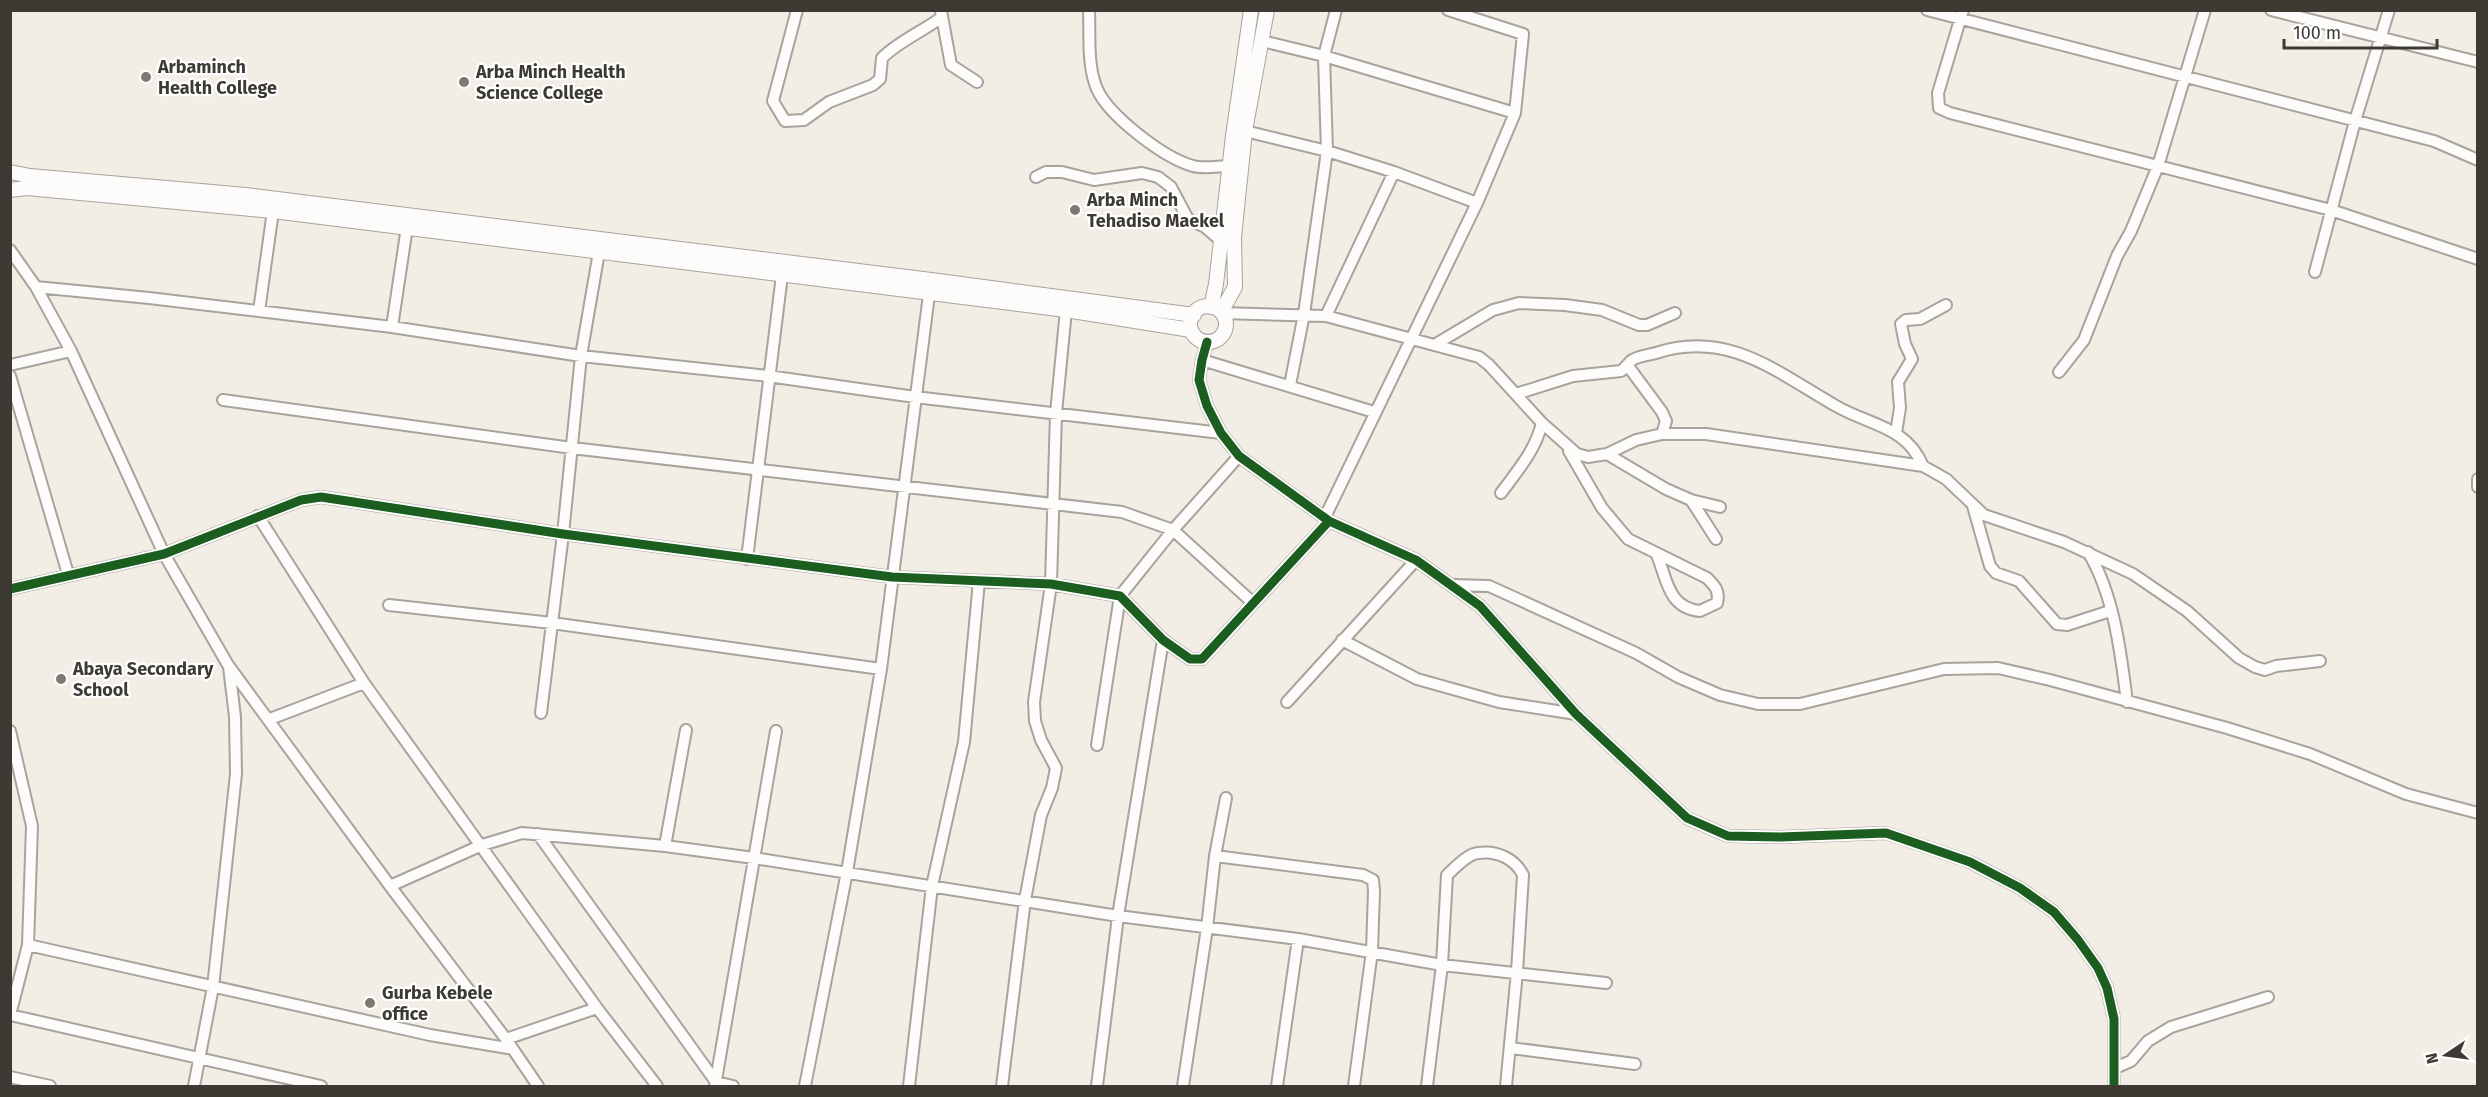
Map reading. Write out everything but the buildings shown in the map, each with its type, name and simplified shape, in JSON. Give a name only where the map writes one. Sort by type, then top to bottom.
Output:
[{"type":"main road","points":[[10,190],[27,188],[273,211],[782,275],[930,286],[1191,330],[1197,338],[1207,342],[1218,339],[1225,330],[1226,324],[1218,310],[1216,284],[1251,10]]},
{"type":"main road","points":[[1218,310],[1235,287],[1234,237],[1245,131],[1267,10]]},
{"type":"main road","points":[[10,172],[30,176],[246,195],[930,286],[1194,315]]},
{"type":"main road","points":[[1191,330],[1194,315],[1200,309],[1218,310]]},
{"type":"street","points":[[797,10],[772,101],[785,121],[793,122],[804,120],[829,102],[873,86],[880,79],[882,58],[894,46],[917,35],[941,14]]},
{"type":"street","points":[[1089,10],[1092,69],[1096,88],[1123,124],[1163,151],[1193,167],[1230,166]]},
{"type":"street","points":[[1290,385],[1304,315],[1327,151],[1324,56],[1336,10]]},
{"type":"street","points":[[10,589],[164,554],[258,516],[311,497],[321,497],[563,534],[892,577],[1051,584],[1120,596],[1163,640],[1190,659],[1202,659],[1327,519],[1374,412],[1412,339],[1477,203],[1515,113],[1523,34],[1448,10]]},
{"type":"street","points":[[1927,10],[1961,15],[2185,79],[2434,141],[2478,160]]},
{"type":"street","points":[[2059,372],[2084,340],[2117,256],[2131,231],[2158,166],[2205,10]]},
{"type":"street","points":[[2271,10],[2478,62]]},
{"type":"street","points":[[2315,272],[2355,121],[2389,10]]},
{"type":"street","points":[[941,14],[951,65],[977,82]]},
{"type":"street","points":[[1961,15],[1938,93],[1939,108],[1950,113],[2331,210],[2478,259]]},
{"type":"street","points":[[1262,40],[1324,56],[1515,113]]},
{"type":"street","points":[[1245,131],[1327,151],[1394,172],[1477,203]]},
{"type":"street","points":[[1036,177],[1046,172],[1062,172],[1095,180],[1142,173],[1158,177],[1171,187],[1188,219],[1205,227],[1220,240]]},
{"type":"street","points":[[1326,316],[1394,172]]},
{"type":"street","points":[[259,311],[273,211]]},
{"type":"street","points":[[392,327],[407,227]]},
{"type":"street","points":[[10,250],[36,287],[71,351],[164,554],[228,665],[270,718],[390,886],[506,1039],[538,1086]]},
{"type":"street","points":[[541,712],[563,534],[581,356],[599,252]]},
{"type":"street","points":[[747,558],[782,275]]},
{"type":"street","points":[[805,1086],[847,872],[881,669],[930,286]]},
{"type":"street","points":[[36,287],[392,327],[581,356],[768,376],[915,397],[1221,433]]},
{"type":"street","points":[[1436,344],[1493,310],[1519,303],[1565,305],[1602,310],[1639,325],[1647,325],[1675,313]]},
{"type":"street","points":[[1896,433],[1900,408],[1898,382],[1912,359],[1905,344],[1901,324],[1906,320],[1920,319],[1946,305]]},
{"type":"street","points":[[1002,1086],[1024,900],[1041,815],[1052,788],[1056,768],[1035,721],[1034,702],[1051,584],[1056,413],[1066,310]]},
{"type":"street","points":[[1218,310],[1326,316],[1479,357],[1542,423],[1577,454],[1588,457],[1607,454],[1636,440],[1662,434],[1706,434],[1923,466],[1946,479],[1984,515],[2088,551],[2133,574],[2187,611],[2239,658],[2255,667],[2265,670],[2276,666],[2320,661]]},
{"type":"street","points":[[1207,342],[1202,360],[1200,380],[1202,389],[1207,406],[1221,433],[1239,456],[1327,519],[1416,560],[1480,606],[1576,714],[1687,818],[1728,836],[1886,833],[1970,862],[2020,888],[2054,912],[2098,968],[2107,988],[2114,1019],[2114,1086]]},
{"type":"street","points":[[1516,394],[1573,376],[1622,371],[1632,360],[1677,346],[1698,344],[1738,352],[1801,383],[1837,407],[1896,433],[1906,439],[1917,452],[1923,466]]},
{"type":"street","points":[[10,365],[71,351]]},
{"type":"street","points":[[1202,360],[1374,412]]},
{"type":"street","points":[[1628,366],[1662,412],[1666,421],[1662,434]]},
{"type":"street","points":[[10,376],[68,574]]},
{"type":"street","points":[[223,400],[572,448],[1122,512],[1173,530],[1252,602]]},
{"type":"street","points":[[1501,493],[1530,455],[1538,440],[1542,423]]},
{"type":"street","points":[[1563,440],[1602,508],[1628,539],[1707,578],[1715,586],[1719,595],[1717,603],[1700,611],[1681,606],[1671,593],[1657,555]]},
{"type":"street","points":[[1607,454],[1666,489],[1691,500],[1720,507]]},
{"type":"street","points":[[1097,745],[1120,596],[1173,530],[1239,456]]},
{"type":"street","points":[[2478,479],[2478,487]]},
{"type":"street","points":[[1691,500],[1716,539]]},
{"type":"street","points":[[1973,506],[1990,567],[1996,573],[2019,581],[2057,624],[2067,625],[2110,611]]},
{"type":"street","points":[[258,516],[364,683],[597,1008],[657,1086]]},
{"type":"street","points":[[2088,551],[2097,566],[2119,642],[2127,702]]},
{"type":"street","points":[[1287,702],[1416,560]]},
{"type":"street","points":[[909,1086],[932,886],[964,742],[979,581]]},
{"type":"street","points":[[1452,585],[1489,586],[1636,653],[1678,677],[1720,695],[1758,704],[1800,704],[1944,669],[1998,668],[2227,728],[2310,754],[2406,794],[2475,813]]},
{"type":"street","points":[[389,605],[552,622],[881,669]]},
{"type":"street","points":[[1097,1086],[1118,916],[1163,640]]},
{"type":"street","points":[[1342,640],[1417,679],[1499,702],[1576,714]]},
{"type":"street","points":[[194,1086],[213,987],[236,774],[235,717],[228,665]]},
{"type":"street","points":[[270,718],[364,683]]},
{"type":"street","points":[[665,846],[686,730]]},
{"type":"street","points":[[10,731],[32,826],[28,945],[10,1015],[321,1086]]},
{"type":"street","points":[[716,1084],[776,731]]},
{"type":"street","points":[[1182,1086],[1207,928],[1215,856],[1226,798]]},
{"type":"street","points":[[390,886],[482,845],[522,833],[538,834],[665,846],[754,858],[1118,916],[1298,939],[1442,965],[1606,983]]},
{"type":"street","points":[[538,834],[716,1084],[733,1086]]},
{"type":"street","points":[[1427,1086],[1442,965],[1447,875],[1464,860],[1478,853],[1506,856],[1518,864],[1522,875],[1517,972],[1506,1086]]},
{"type":"street","points":[[1215,856],[1363,875],[1373,880],[1372,951],[1354,1086]]},
{"type":"street","points":[[1277,1086],[1298,939]]},
{"type":"street","points":[[28,945],[430,1035],[513,1049]]},
{"type":"street","points":[[2115,1068],[2131,1061],[2148,1041],[2171,1027],[2268,997]]},
{"type":"street","points":[[506,1039],[597,1008]]},
{"type":"street","points":[[1511,1048],[1635,1064]]},
{"type":"street","points":[[10,1077],[50,1086]]},
{"type":"cycle path","points":[[1207,342],[1199,380],[1207,406],[1221,433],[1239,456],[1329,521],[1416,560],[1480,606],[1576,714],[1687,818],[1728,836],[1781,837],[1886,833],[1970,862],[2020,888],[2054,912],[2098,968],[2107,988],[2114,1019],[2114,1086]]},
{"type":"cycle path","points":[[10,589],[164,554],[301,500],[321,497],[563,534],[892,577],[1051,584],[1120,596],[1163,640],[1190,659],[1202,659],[1329,521]]},
{"type":"place","name":"Arbaminch Health College","points":[[146,77]]},
{"type":"place","name":"Arba Minch Health Science College","points":[[464,82]]},
{"type":"place","name":"Arba Minch Tehadiso Maekel","points":[[1075,210]]},
{"type":"place","name":"Abaya Secondary School","points":[[61,679]]},
{"type":"place","name":"Gurba Kebele office","points":[[370,1003]]}]
